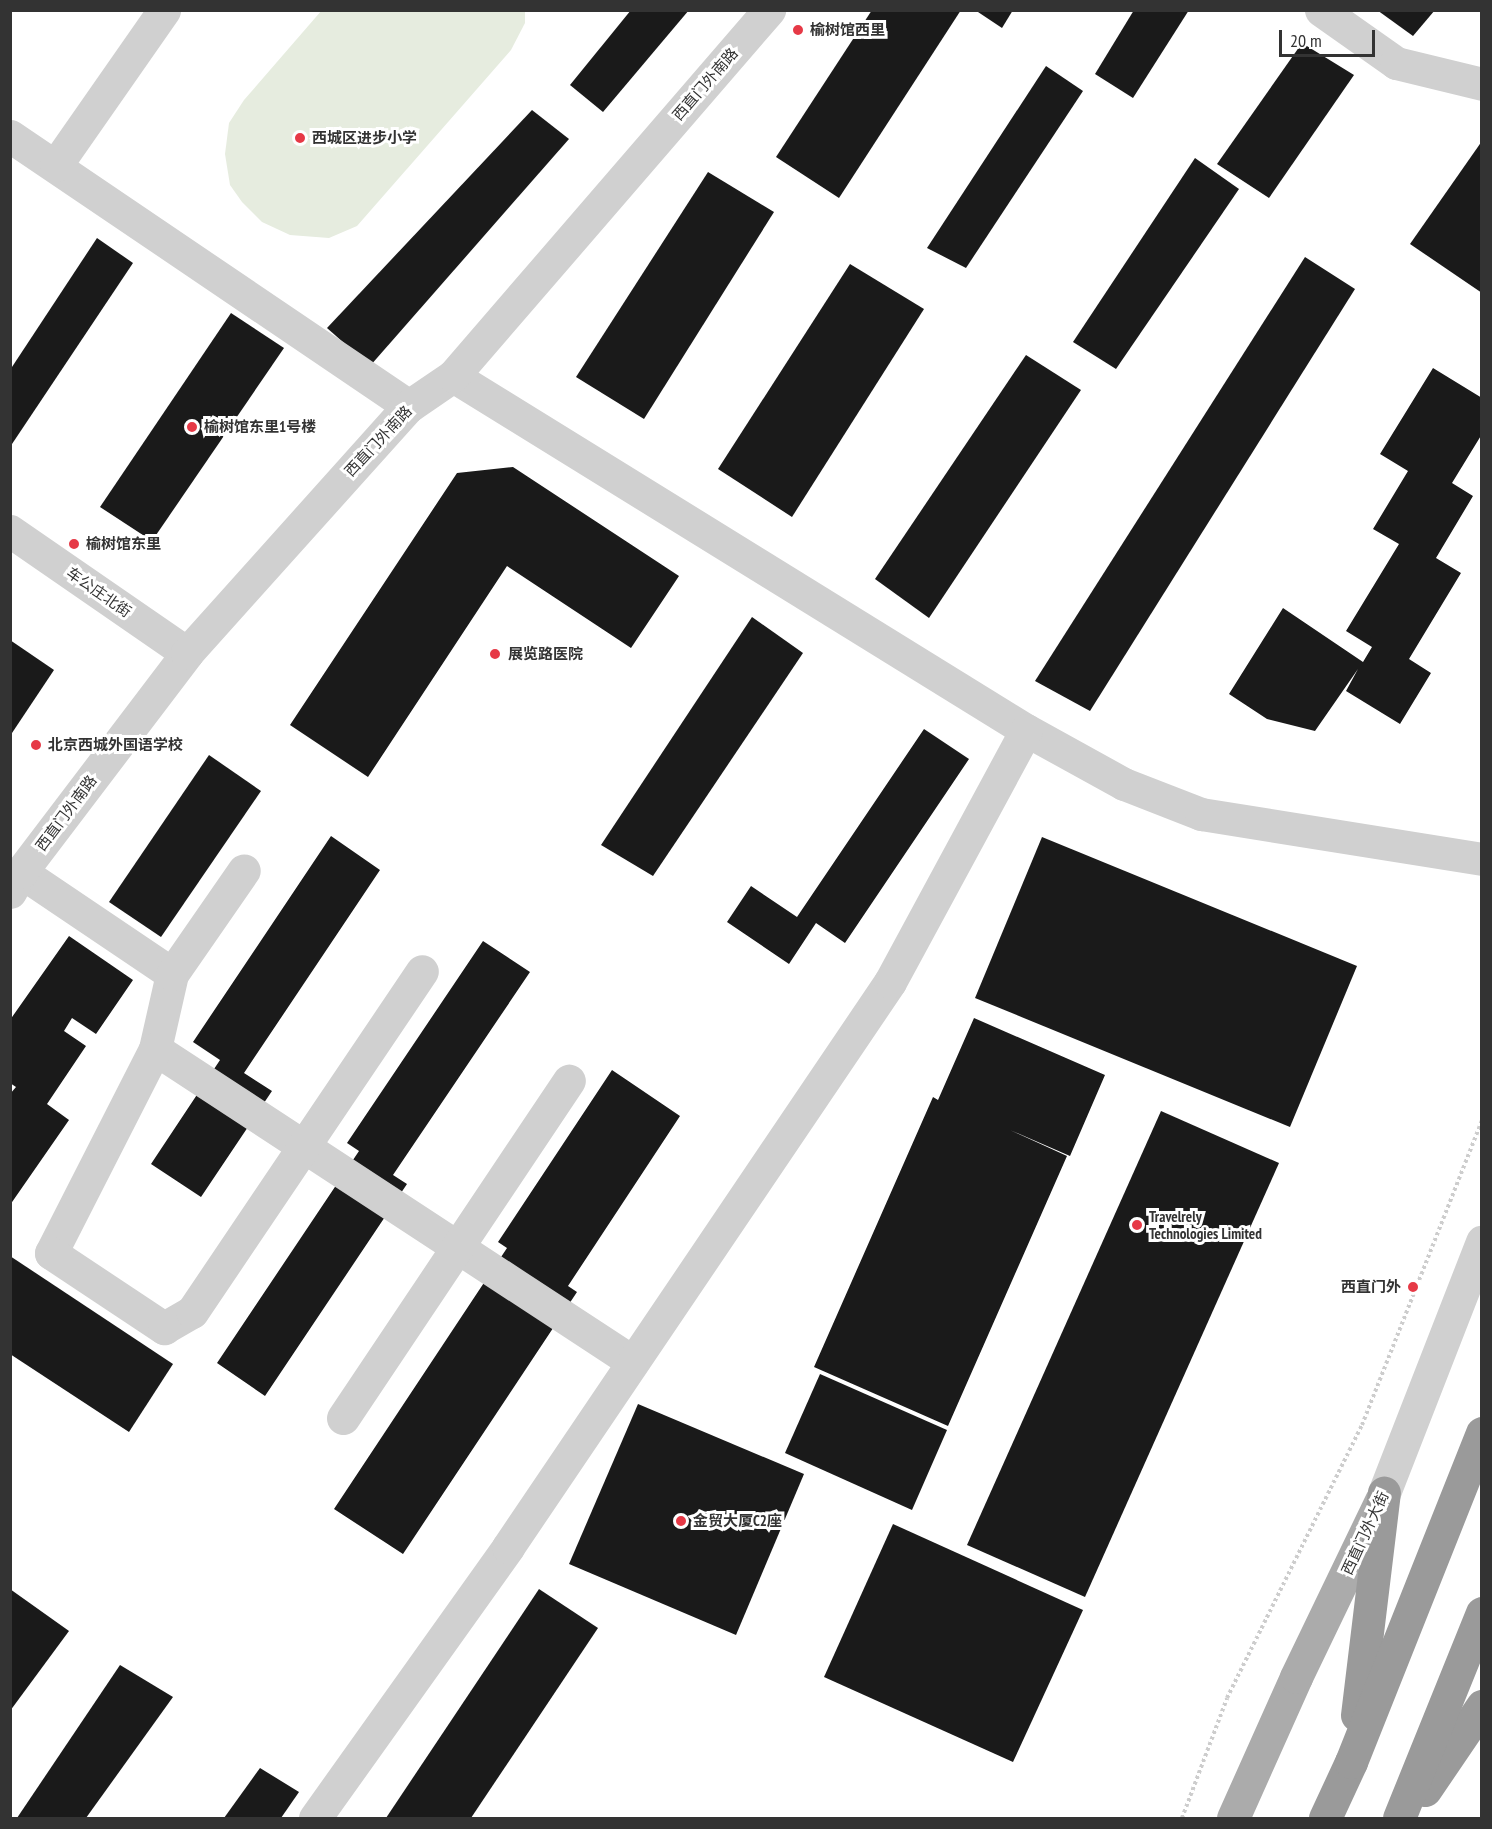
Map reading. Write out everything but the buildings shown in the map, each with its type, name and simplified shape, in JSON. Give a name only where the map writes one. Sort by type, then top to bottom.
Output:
[{"type":"highway","points":[[1325,1818],[1351,1762],[1482,1433]]},
{"type":"highway","points":[[1351,1762],[1384,1493]]},
{"type":"highway","points":[[1399,1818],[1482,1613]]},
{"type":"highway","points":[[1406,1818],[1482,1706]]},
{"type":"main road","name":"西直门外大街","points":[[1233,1818],[1296,1677],[1384,1493]]},
{"type":"street","points":[[56,165],[164,10]]},
{"type":"street","name":"西直门外南路","points":[[16,882],[187,653],[409,405],[453,376],[769,10]]},
{"type":"street","points":[[1321,10],[1396,63],[1482,84]]},
{"type":"street","points":[[10,136],[409,405]]},
{"type":"street","points":[[453,376],[1026,730],[1124,784],[1201,814],[1482,859]]},
{"type":"street","name":"车公庄北街","points":[[10,531],[187,653]]},
{"type":"street","points":[[315,1818],[508,1547],[890,982],[1026,730]]},
{"type":"street","points":[[244,870],[172,974],[155,1049],[51,1253],[164,1328],[192,1312],[422,970]]},
{"type":"street","points":[[16,882],[172,974]]},
{"type":"street","points":[[155,1049],[633,1362]]},
{"type":"street","points":[[343,1418],[569,1081]]},
{"type":"street","name":"西直门外大街","points":[[1384,1493],[1482,1241]]},
{"type":"path","points":[[1182,1818],[1227,1698],[1362,1425],[1482,1121]]},
{"type":"shaded area","points":[[322,10],[525,11],[525,23],[511,50],[357,226],[329,238],[290,235],[262,222],[242,202],[230,185],[225,154],[229,123],[244,100]]},
{"type":"place","name":"榆树馆西里","points":[[798,30]]},
{"type":"place","name":"西城区进步小学","points":[[300,138]]},
{"type":"place","name":"榆树馆东里1号楼","points":[[192,427]]},
{"type":"place","name":"榆树馆东里","points":[[74,544]]},
{"type":"place","name":"展览路医院","points":[[495,654]]},
{"type":"place","name":"北京西城外国语学校","points":[[36,745]]},
{"type":"place","name":"Travelrely Technologies Limited","points":[[1137,1225]]},
{"type":"place","name":"西直门外","points":[[1413,1287]]},
{"type":"place","name":"金贸大厦C2座","points":[[681,1521]]}]
